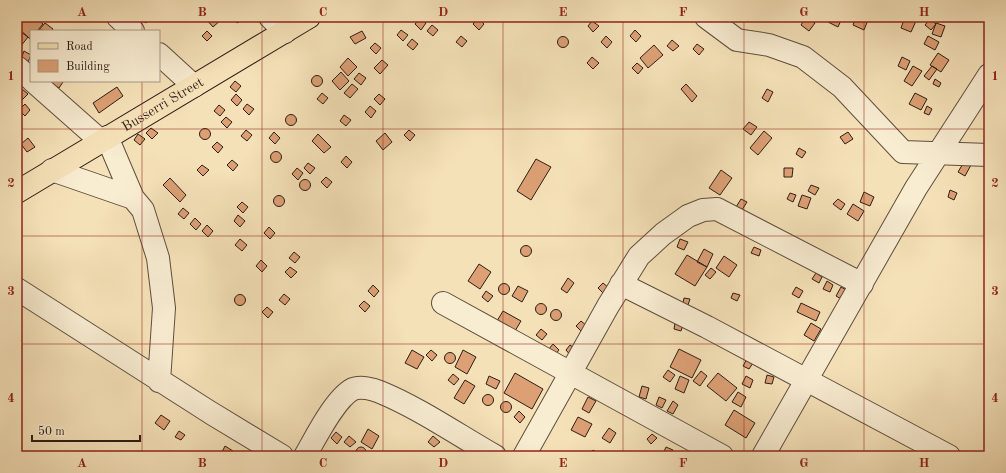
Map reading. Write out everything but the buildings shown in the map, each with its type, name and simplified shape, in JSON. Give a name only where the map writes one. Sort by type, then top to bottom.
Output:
[{"type":"main road","name":"Busserri Street","points":[[17,192],[194,86],[277,24],[310,17]]},
{"type":"street","points":[[118,17],[132,30]]},
{"type":"street","points":[[706,17],[737,40],[769,45],[803,57],[842,87],[903,152],[916,188]]},
{"type":"street","points":[[160,55],[194,86]]},
{"type":"street","points":[[17,67],[30,78]]},
{"type":"street","points":[[763,456],[916,188],[989,75]]},
{"type":"street","points":[[34,82],[104,140],[133,198],[143,210],[158,258],[164,308],[159,381]]},
{"type":"street","points":[[903,152],[989,155]]},
{"type":"street","points":[[52,170],[133,198]]},
{"type":"street","points":[[524,456],[621,284],[639,256],[663,234],[688,216],[703,210],[717,209],[862,284]]},
{"type":"street","points":[[621,284],[707,327],[949,456]]},
{"type":"street","points":[[17,289],[159,381],[282,456]]},
{"type":"street","points":[[443,303],[722,456]]},
{"type":"street","points":[[305,456],[320,429],[344,397],[354,389],[367,388],[379,391],[398,401],[495,456]]}]
